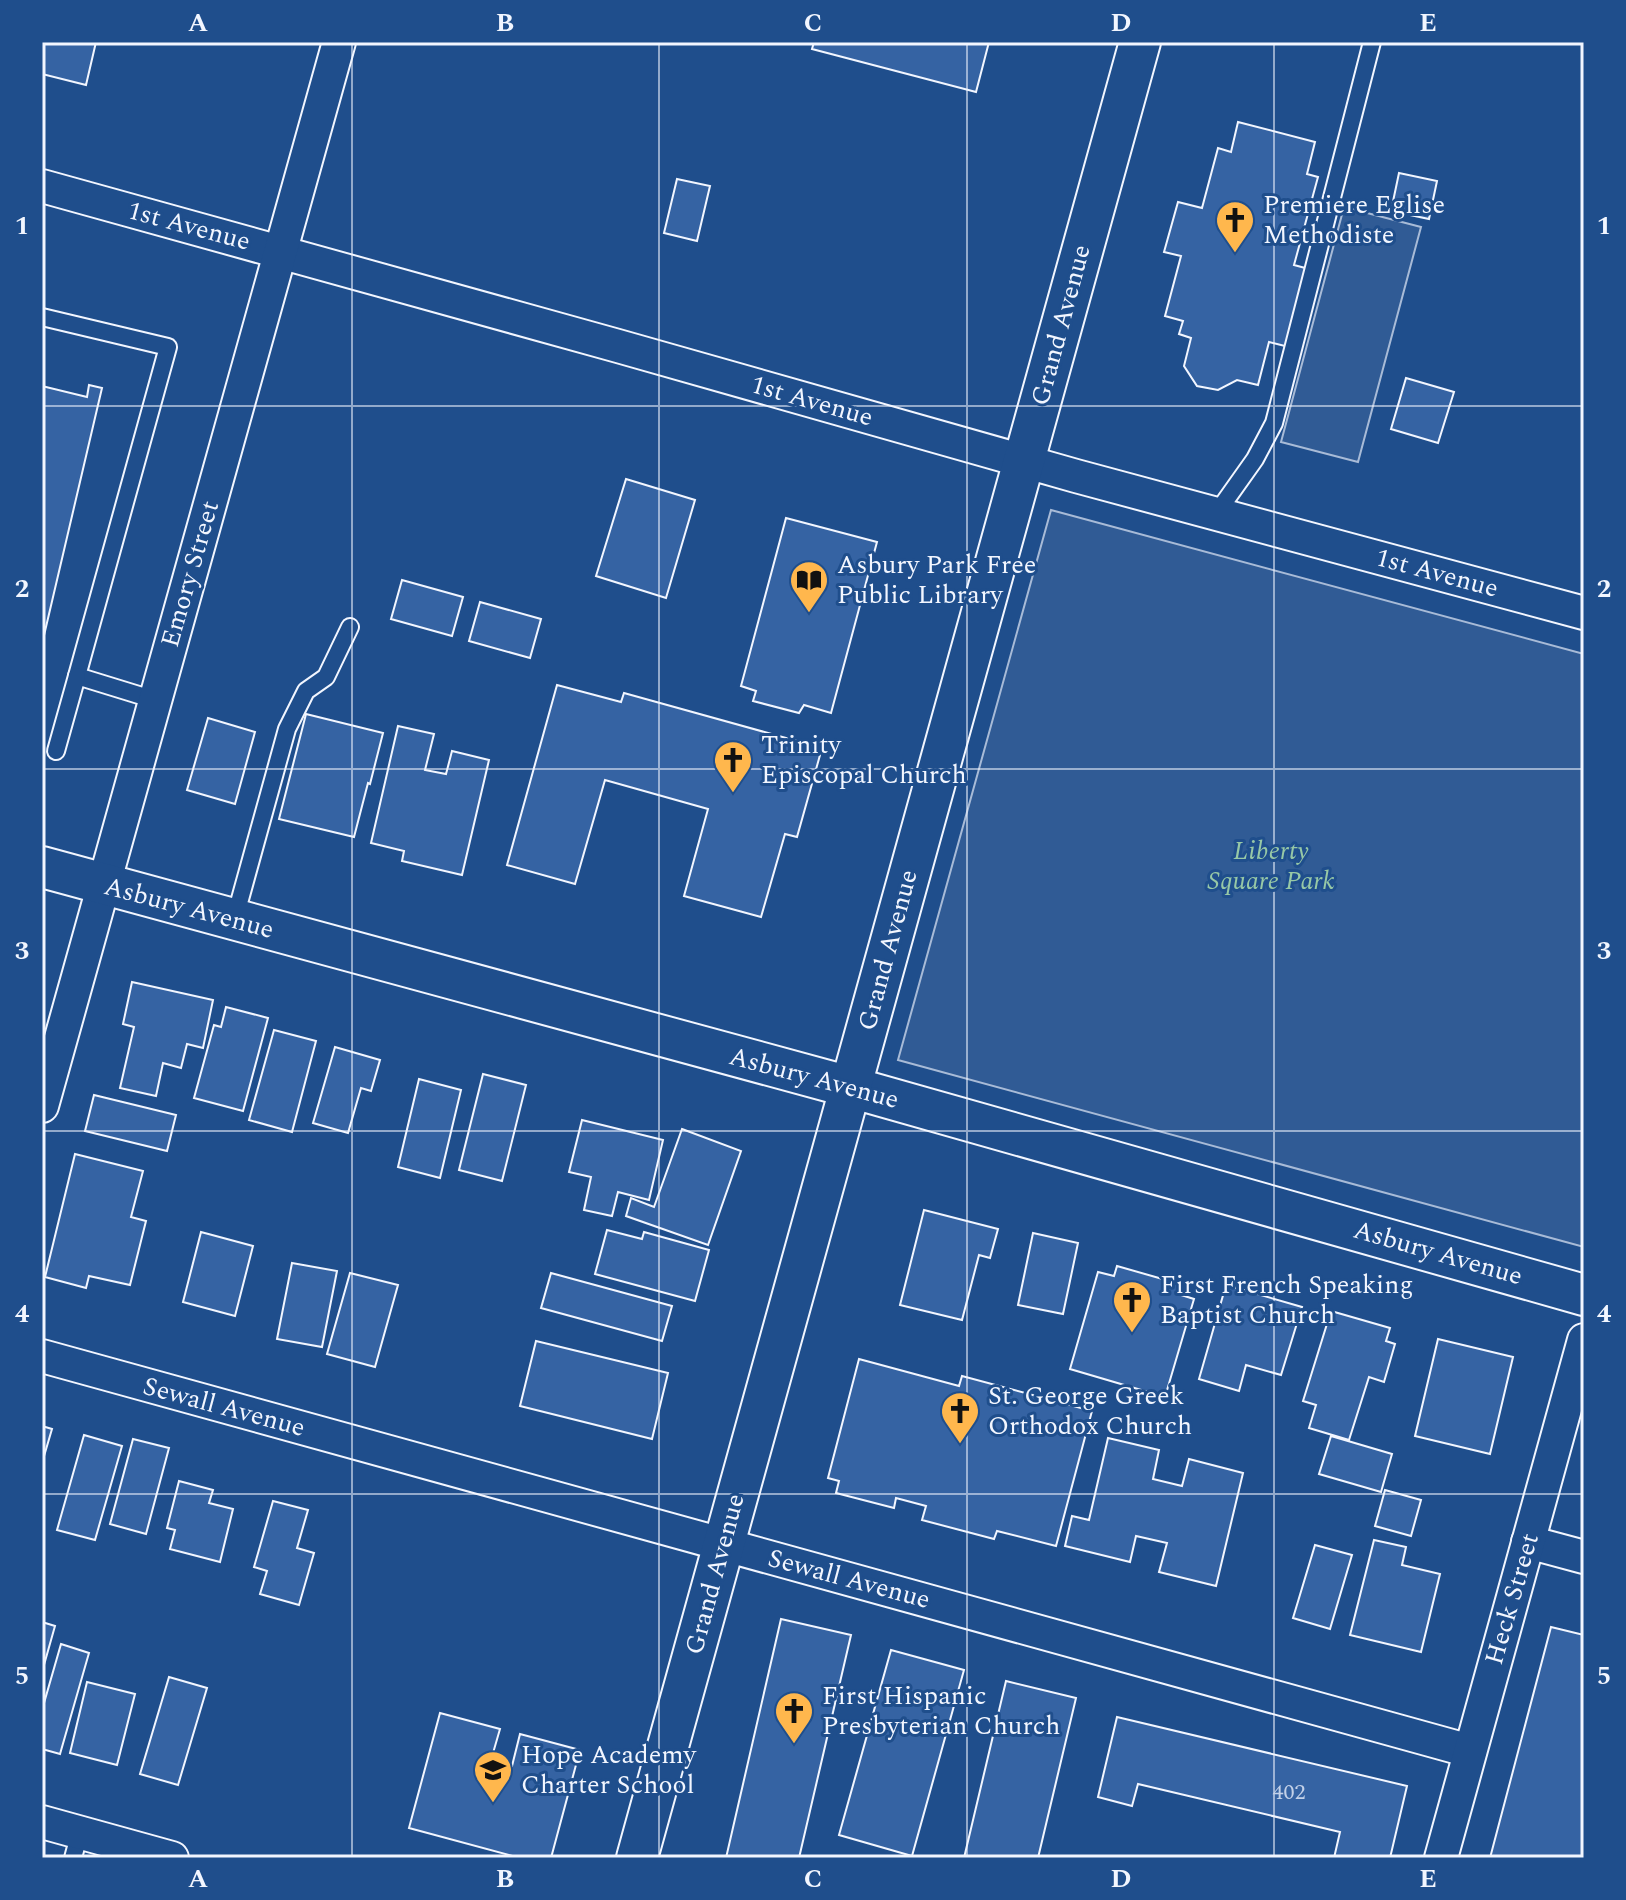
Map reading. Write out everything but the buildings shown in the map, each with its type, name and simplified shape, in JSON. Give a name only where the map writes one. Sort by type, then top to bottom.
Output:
[{"type":"street","name":"Emory Street","points":[[42,1106],[339,42]]},
{"type":"street","name":"Grand Avenue","points":[[637,1858],[1140,42]]},
{"type":"street","name":"1st Avenue","points":[[42,186],[1024,462],[1584,613]]},
{"type":"street","name":"Asbury Avenue","points":[[42,867],[850,1087],[1584,1295]]},
{"type":"street","name":"Heck Street","points":[[1441,1858],[1584,1340]]},
{"type":"street","name":"Sewall Avenue","points":[[42,1356],[1470,1751]]},
{"type":"street","points":[[1528,1542],[1584,1557]]},
{"type":"street","points":[[42,1822],[76,1845],[172,1858]]},
{"type":"lane","points":[[1216,514],[1255,459],[1274,423],[1372,42]]},
{"type":"lane","points":[[42,317],[168,347],[56,751]]},
{"type":"lane","points":[[234,921],[287,729],[306,691],[326,677],[350,627]]},
{"type":"lane","points":[[77,676],[155,700]]},
{"type":"shaded area","points":[[1344,207],[1421,227],[1358,462],[1281,442]]},
{"type":"shaded area","name":"Liberty Square Park","points":[[1051,510],[1584,654],[1584,1247],[898,1060]]},
{"type":"place","name":"Premiere Eglise Methodiste","points":[[1235,254]]},
{"type":"place","name":"Asbury Park Free Public Library","points":[[809,614]]},
{"type":"place","name":"Trinity Episcopal Church","points":[[733,794]]},
{"type":"place","name":"First French Speaking Baptist Church","points":[[1132,1334]]},
{"type":"place","name":"St. George Greek Orthodox Church","points":[[960,1445]]},
{"type":"place","name":"First Hispanic Presbyterian Church","points":[[794,1745]]},
{"type":"place","name":"Hope Academy Charter School","points":[[493,1804]]}]
